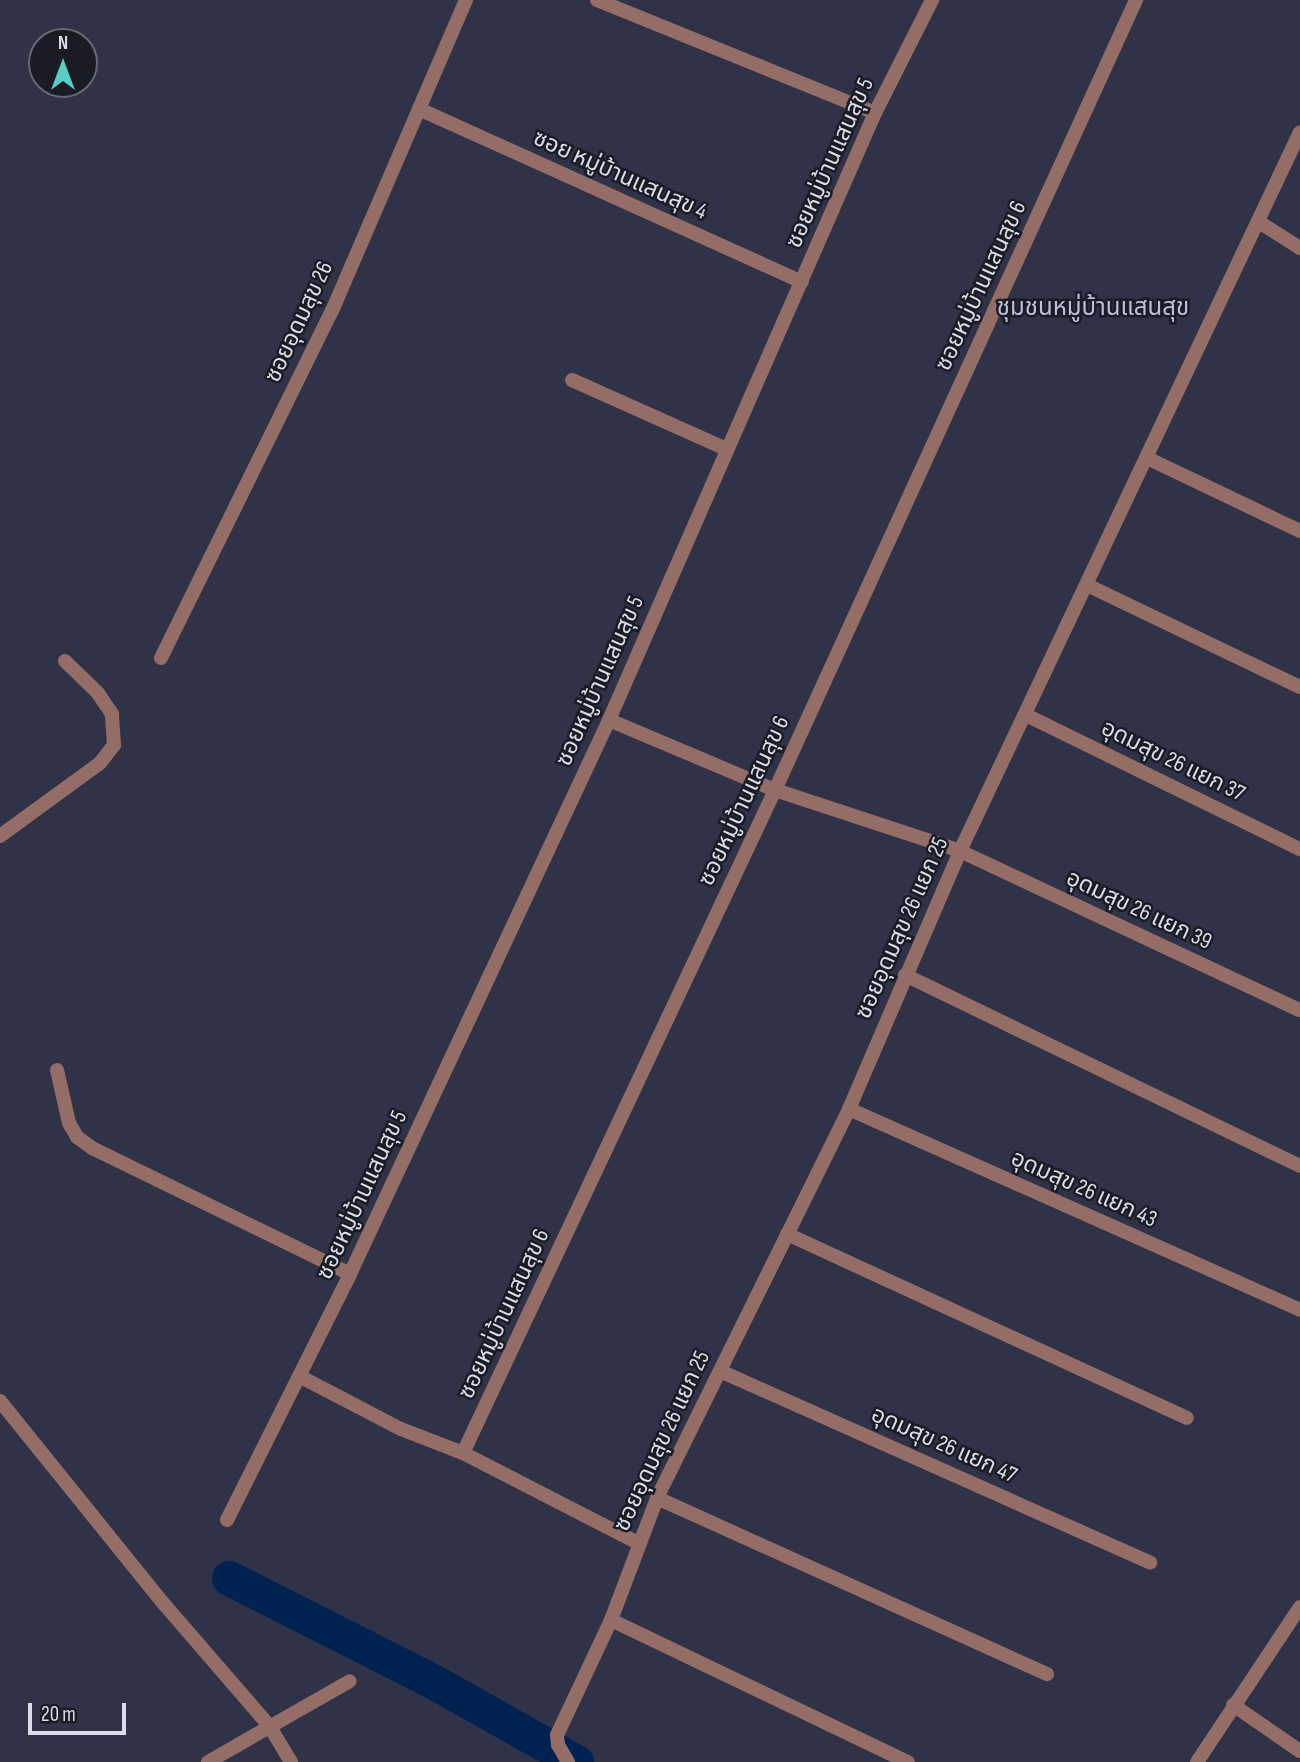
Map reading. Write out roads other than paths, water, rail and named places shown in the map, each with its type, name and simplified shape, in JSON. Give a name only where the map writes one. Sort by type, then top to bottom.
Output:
[{"type":"street","name":"ซอยอุดมสุข 26","points":[[161,658],[332,311],[466,0]]},
{"type":"street","points":[[597,0],[875,113]]},
{"type":"street","name":"ซอยหมู่บ้านแสนสุข 5","points":[[227,1520],[350,1274],[609,720],[875,113],[932,0]]},
{"type":"street","name":"ซอยหมู่บ้านแสนสุข 6","points":[[463,1453],[775,790],[1136,0]]},
{"type":"street","name":"ซอย หมู่บ้านแสนสุข 4","points":[[419,109],[802,282]]},
{"type":"street","name":"ซอยอุดมสุข 26 แยก 25","points":[[568,1762],[558,1745],[557,1735],[611,1620],[657,1497],[849,1110],[960,851],[1300,132]]},
{"type":"street","points":[[1259,222],[1300,248]]},
{"type":"street","points":[[572,380],[726,449]]},
{"type":"street","points":[[1147,458],[1300,531]]},
{"type":"street","points":[[1087,585],[1300,687]]},
{"type":"street","points":[[0,836],[100,764],[114,745],[111,714],[98,693],[65,661]]},
{"type":"street","name":"อุดมสุข 26 แยก 37","points":[[1026,715],[1300,849]]},
{"type":"street","name":"อุดมสุข 26 แยก 39","points":[[609,720],[775,790],[960,851],[1300,1010]]},
{"type":"street","points":[[905,975],[1300,1166]]},
{"type":"street","points":[[57,1069],[69,1123],[77,1137],[92,1148],[350,1274]]},
{"type":"street","name":"อุดมสุข 26 แยก 43","points":[[849,1110],[1300,1310]]},
{"type":"street","points":[[787,1234],[1187,1418]]},
{"type":"street","name":"อุดมสุข 26 แยก 47","points":[[720,1371],[1150,1562]]},
{"type":"street","points":[[299,1376],[401,1429],[463,1453],[638,1544]]},
{"type":"street","points":[[0,1401],[164,1604],[270,1727],[291,1762]]},
{"type":"street","points":[[657,1497],[1047,1674]]},
{"type":"street","points":[[1196,1762],[1300,1607]]},
{"type":"street","points":[[611,1620],[908,1762]]},
{"type":"street","points":[[208,1762],[350,1681]]},
{"type":"street","points":[[1233,1705],[1300,1751]]},
{"type":"waterway","points":[[229,1578],[436,1683],[576,1762]]},
{"type":"district","name":"ชุมชนหมู่บ้านแสนสุข","points":[[1093,308]]}]
